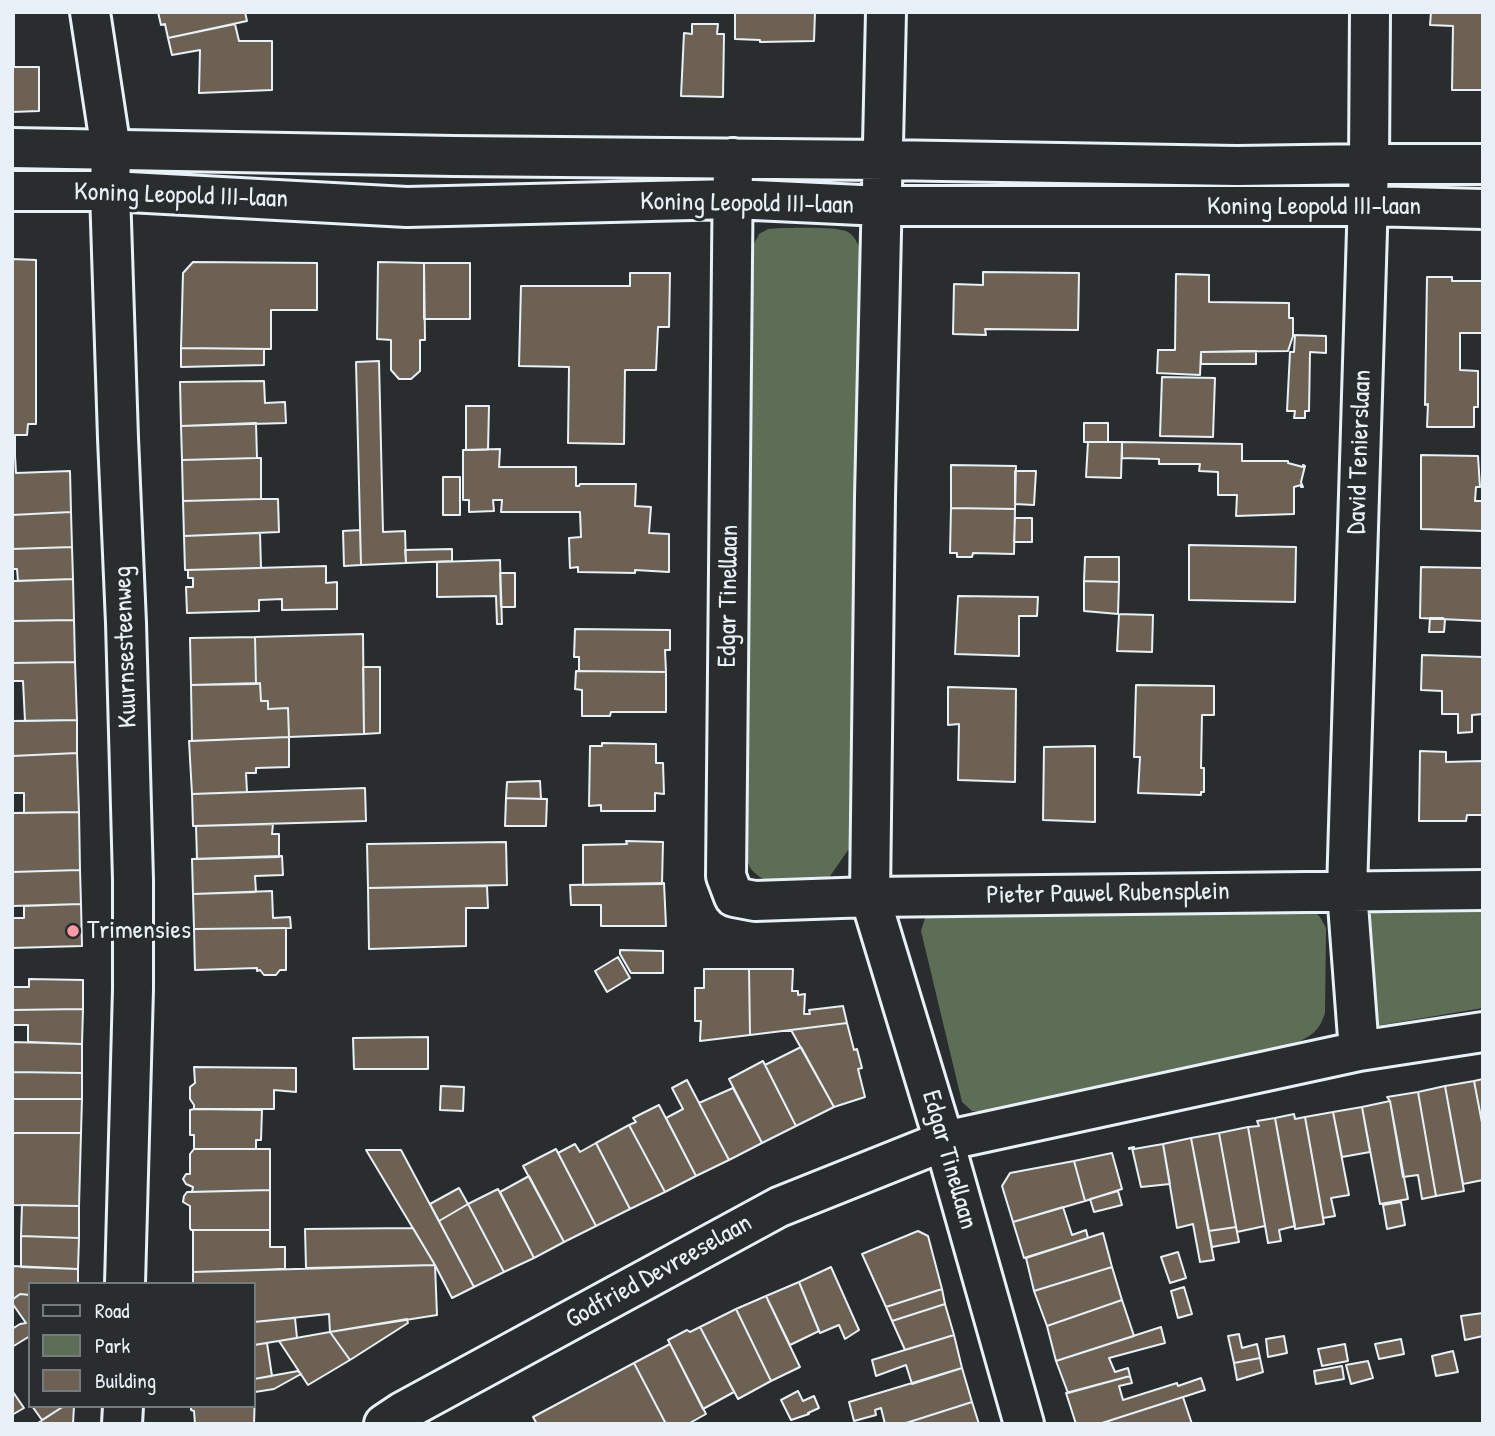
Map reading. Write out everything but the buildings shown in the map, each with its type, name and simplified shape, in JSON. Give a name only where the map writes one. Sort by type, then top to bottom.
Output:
[{"type":"street","name":"Kuurnsesteenweg","points":[[90,12],[111,150],[110,191],[126,623],[133,989],[125,1282]]},
{"type":"street","name":"Edgar Tinellaan","points":[[886,12],[875,497],[870,897],[944,1140],[1024,1424]]},
{"type":"street","name":"David Tenierslaan","points":[[1347,891],[1369,164],[1370,12]]},
{"type":"street","name":"Koning Leopold III-laan","points":[[12,148],[1237,166],[1483,164]]},
{"type":"street","name":"Edgar Tinellaan","points":[[733,158],[726,876],[734,897],[755,901],[870,897]]},
{"type":"street","name":"Koning Leopold III-laan","points":[[12,191],[110,191],[407,207],[733,199],[882,206],[1367,206],[1483,209]]},
{"type":"street","name":"Pieter Pauwel Rubensplein","points":[[870,897],[1483,890]]},
{"type":"street","points":[[1347,891],[1359,1051]]},
{"type":"street","points":[[944,1140],[1359,1051],[1483,1032]]},
{"type":"street","name":"Godfried Devreeselaan","points":[[384,1424],[779,1207],[944,1140]]},
{"type":"green space","points":[[768,229],[843,230],[857,242],[863,255],[856,369],[855,840],[826,882],[796,884],[776,883],[758,876],[750,867],[745,854],[751,257],[759,234]]},
{"type":"green space","points":[[1483,898],[1483,1008],[1370,1027],[1362,902]]},
{"type":"green space","points":[[935,907],[1310,907],[1326,928],[1325,1013],[1315,1032],[1296,1043],[982,1112],[972,1111],[962,1102],[921,931],[925,918]]},
{"type":"place","name":"Trimensies","points":[[73,931]]}]
